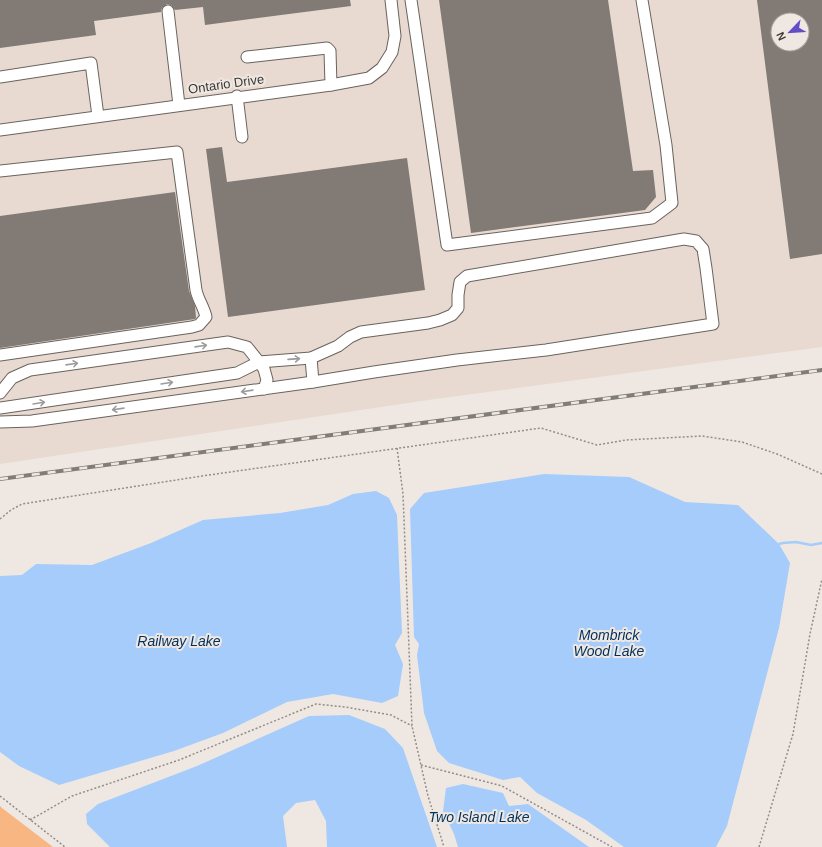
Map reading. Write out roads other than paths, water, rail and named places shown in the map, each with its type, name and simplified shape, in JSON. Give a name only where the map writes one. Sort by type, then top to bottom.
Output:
[{"type":"street","name":"Ontario Drive","points":[[0,130],[237,96],[330,85],[369,78],[382,68],[392,52],[396,36],[391,0]]},
{"type":"street","points":[[411,0],[447,245],[652,218],[672,203],[666,145],[642,0]]},
{"type":"street","points":[[168,11],[180,105]]},
{"type":"street","points":[[247,57],[327,48],[330,51],[330,85]]},
{"type":"street","points":[[0,77],[91,63],[98,116]]},
{"type":"street","points":[[237,96],[242,137]]},
{"type":"street","points":[[0,171],[177,152],[197,296],[205,311],[206,317],[200,325],[192,327],[0,355]]},
{"type":"street","points":[[0,408],[237,372],[259,362],[311,358],[338,346],[350,337],[361,332],[428,323],[452,315],[458,308],[460,282],[467,276],[684,239],[696,240],[703,249],[713,324],[546,350],[457,360],[313,382],[32,421],[0,422]]},
{"type":"street","points":[[0,392],[12,378],[30,370],[228,342],[247,347],[259,362],[264,369],[267,380],[264,389]]},
{"type":"street","points":[[311,358],[313,382]]},
{"type":"water","name":"Mombrick Wood Lake","points":[[544,474],[629,477],[685,502],[738,505],[779,544],[790,563],[779,628],[727,826],[716,847],[624,847],[586,820],[537,793],[520,777],[503,780],[449,763],[437,751],[424,713],[417,655],[419,644],[414,637],[410,509],[424,493]]},
{"type":"water","name":"Railway Lake","points":[[376,491],[389,498],[397,515],[402,633],[395,645],[403,664],[398,696],[382,703],[333,694],[287,702],[223,733],[174,751],[59,785],[19,766],[0,752],[0,576],[22,575],[36,564],[92,565],[151,543],[203,520],[280,513],[328,505],[353,494]]},
{"type":"water","points":[[349,715],[385,729],[403,748],[437,847],[327,847],[326,821],[315,800],[296,803],[283,816],[287,847],[110,847],[87,824],[86,814],[98,804],[197,766],[309,716]]},
{"type":"water","name":"Two Island Lake","points":[[463,784],[503,793],[509,806],[528,804],[589,847],[458,847],[454,834],[443,811],[446,788]]},
{"type":"waterway","points":[[779,544],[796,542],[811,545],[822,543]]},
{"type":"railway","points":[[0,479],[822,370]]}]
